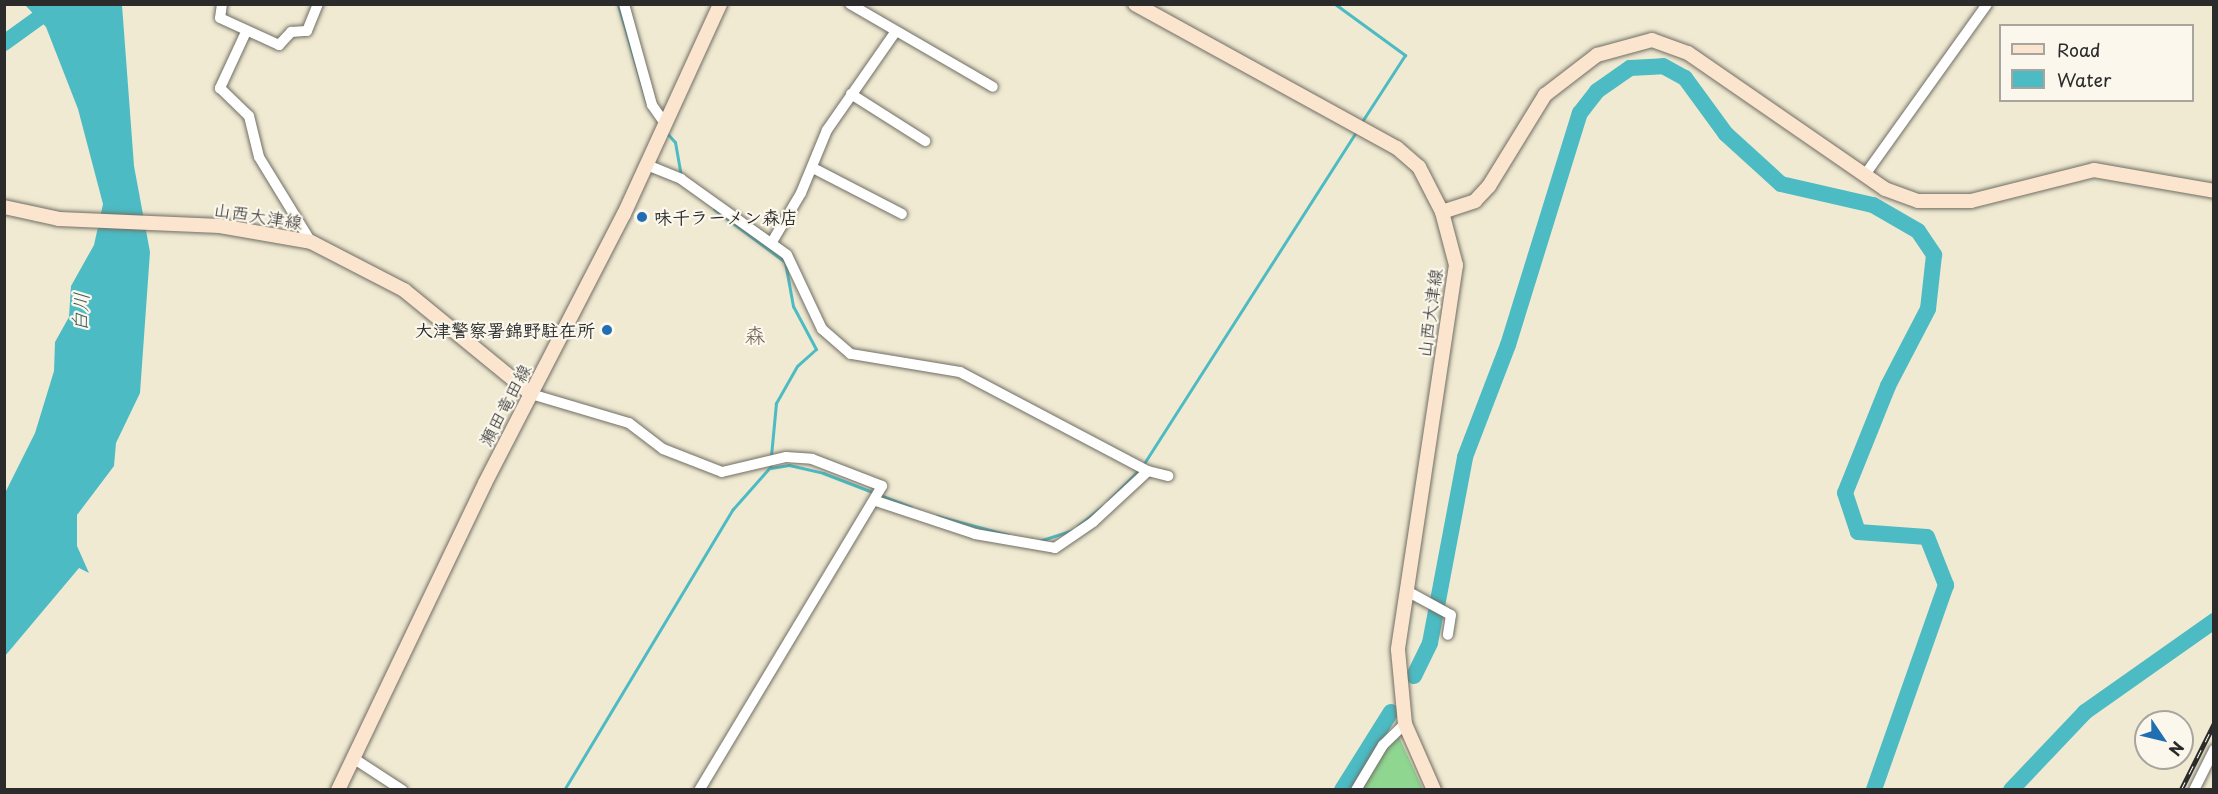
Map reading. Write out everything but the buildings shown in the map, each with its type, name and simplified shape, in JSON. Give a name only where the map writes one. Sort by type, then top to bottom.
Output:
[{"type":"main road","name":"瀬田竜田線","points":[[338,789],[531,394],[647,165],[664,122],[720,4]]},
{"type":"main road","name":"山西大津線","points":[[1135,4],[1365,129],[1419,167],[1442,212],[1456,265],[1405,590],[1398,650],[1405,724],[1434,789]]},
{"type":"main road","points":[[1442,212],[1475,201],[1489,186],[1545,95],[1597,55],[1652,40],[1688,53],[1885,189],[1940,204],[1971,201],[2094,170],[2214,191]]},
{"type":"main road","name":"山西大津線","points":[[4,207],[59,219],[220,226],[311,242],[404,290],[531,394]]},
{"type":"street","points":[[222,4],[220,18],[245,34],[279,45],[291,32],[307,31],[318,4]]},
{"type":"street","points":[[624,4],[652,105],[664,122]]},
{"type":"street","points":[[850,4],[894,34],[993,87]]},
{"type":"street","points":[[1864,176],[1987,4]]},
{"type":"street","points":[[245,34],[220,88],[249,116],[259,157],[311,242]]},
{"type":"street","points":[[772,242],[813,168],[827,130],[894,34]]},
{"type":"street","points":[[850,94],[925,141]]},
{"type":"street","points":[[647,165],[681,179],[772,242],[796,269],[822,329],[841,348],[904,366],[960,372],[1148,471],[1168,476]]},
{"type":"street","points":[[813,168],[902,214]]},
{"type":"street","points":[[531,394],[629,423],[663,449],[722,472],[786,457],[812,459],[882,486],[876,501],[699,789]]},
{"type":"street","points":[[876,501],[975,534],[1055,548],[1093,522],[1148,471]]},
{"type":"street","points":[[1405,590],[1451,615],[1448,635]]},
{"type":"street","points":[[1356,789],[1383,744],[1405,724]]},
{"type":"street","points":[[2194,789],[2214,750]]},
{"type":"street","points":[[353,758],[402,789]]},
{"type":"green space","points":[[1399,737],[1423,789],[1362,790],[1384,752]]},
{"type":"water","name":"白川","points":[[25,5],[122,5],[134,166],[150,252],[140,393],[116,443],[114,466],[77,515],[77,546],[89,573],[79,568],[5,656],[5,493],[35,433],[54,371],[55,342],[69,317],[71,286],[94,245],[103,204],[78,109],[46,27]]},
{"type":"waterway","points":[[4,43],[58,4]]},
{"type":"waterway","points":[[618,4],[647,103]]},
{"type":"waterway","points":[[1335,4],[1405,55],[1361,123]]},
{"type":"waterway","points":[[1414,676],[1430,643],[1465,457],[1508,345],[1580,113],[1597,91],[1630,68],[1663,66],[1685,78],[1726,134],[1781,184],[1873,205],[1918,231],[1934,255],[1928,309],[1888,386],[1845,493],[1858,532],[1927,537],[1946,585],[1874,790]]},
{"type":"waterway","points":[[665,131],[675,142],[681,177]]},
{"type":"waterway","points":[[1143,465],[1356,132]]},
{"type":"waterway","points":[[714,209],[785,262],[793,306],[816,349],[797,366],[776,403],[771,456]]},
{"type":"waterway","points":[[770,468],[789,465],[823,473],[911,507]]},
{"type":"waterway","points":[[564,790],[733,509],[771,466]]},
{"type":"waterway","points":[[1108,501],[1139,470]]},
{"type":"waterway","points":[[1078,526],[1103,506]]},
{"type":"waterway","points":[[937,516],[1009,535]]},
{"type":"waterway","points":[[1039,541],[1073,530]]},
{"type":"waterway","points":[[2011,790],[2085,712],[2214,621]]},
{"type":"waterway","points":[[1342,790],[1391,712]]},
{"type":"railway","points":[[2181,790],[2214,724]]},
{"type":"place","name":"味千ラーメン森店","points":[[642,217]]},
{"type":"place","name":"大津警察署錦野駐在所","points":[[607,330]]},
{"type":"district","name":"森","points":[[755,334]]}]
